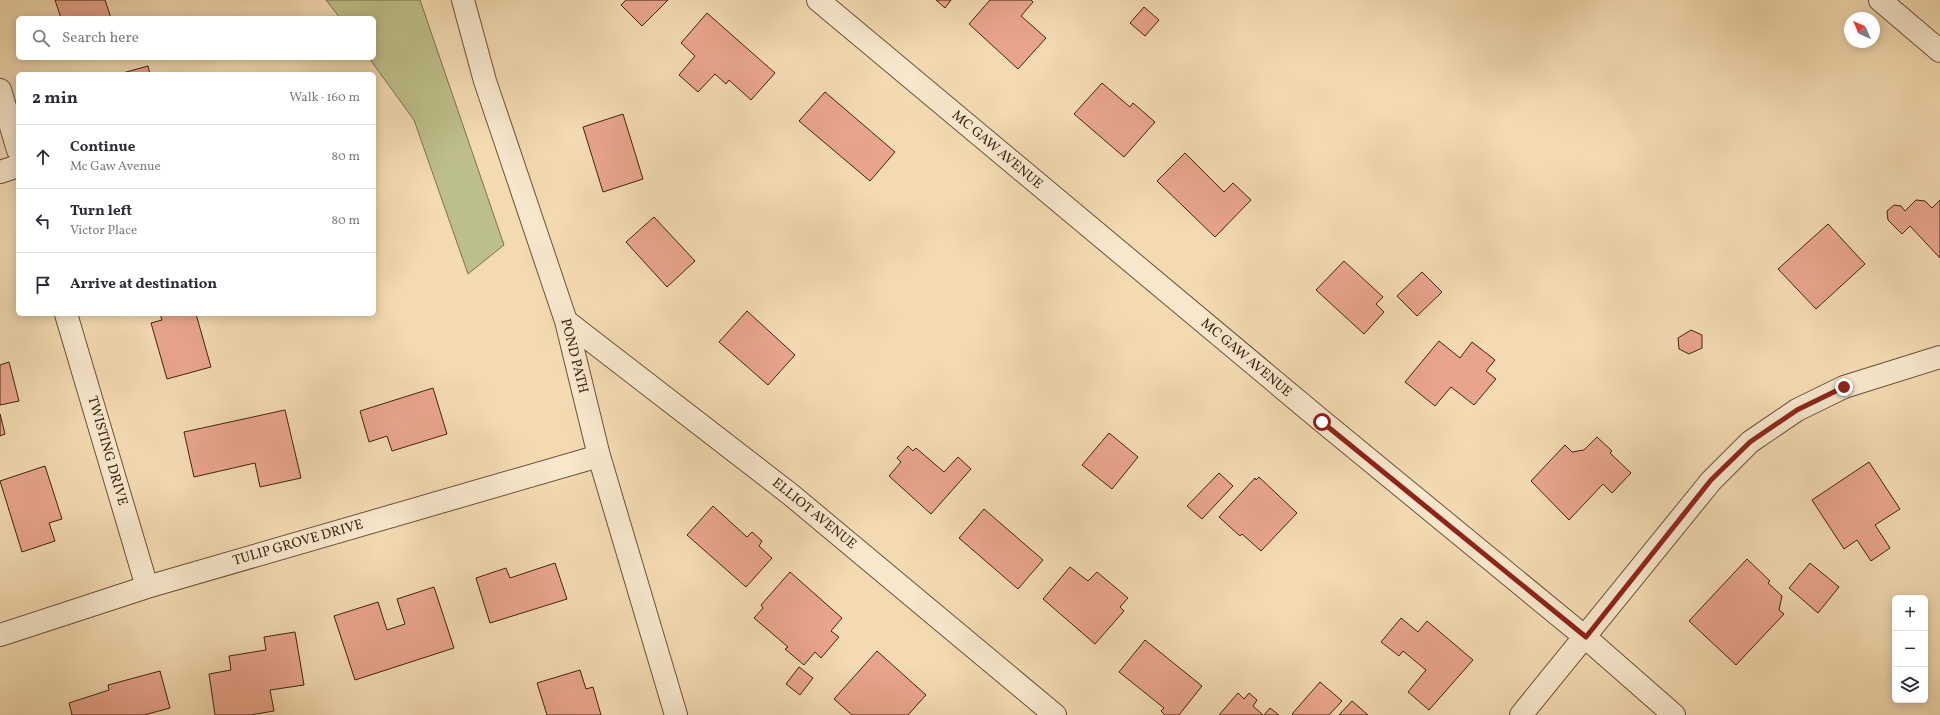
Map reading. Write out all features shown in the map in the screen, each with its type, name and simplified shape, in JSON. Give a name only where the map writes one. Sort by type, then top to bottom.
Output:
[{"type":"street","name":"POND PATH","points":[[463,0],[485,81],[566,321],[599,456],[676,715]]},
{"type":"street","name":"MC GAW AVENUE","points":[[818,0],[1322,422],[1586,637],[1674,715]]},
{"type":"street","points":[[1880,0],[1940,51]]},
{"type":"street","points":[[0,90],[16,143]]},
{"type":"street","points":[[0,172],[16,167]]},
{"type":"street","name":"TWISTING DRIVE","points":[[67,316],[147,587]]},
{"type":"street","name":"ELLIOT AVENUE","points":[[566,321],[790,494],[1055,715]]},
{"type":"street","points":[[1521,715],[1586,637],[1711,480],[1750,442],[1797,410],[1844,387],[1940,357]]},
{"type":"street","name":"TULIP GROVE DRIVE","points":[[0,635],[147,587],[599,456]]},
{"type":"green space","points":[[326,0],[420,0],[504,245],[468,274],[414,120],[370,60],[376,60],[376,16],[338,16]]},
{"type":"building","points":[[55,0],[105,0],[110,16],[60,16]]},
{"type":"building","points":[[626,0],[668,0],[642,26],[621,5]]},
{"type":"building","points":[[936,0],[951,0],[945,8]]},
{"type":"building","points":[[990,0],[1031,0],[1033,2],[1021,16],[1046,38],[1018,69],[969,24]]},
{"type":"building","points":[[1144,7],[1159,20],[1145,36],[1130,23]]},
{"type":"building","points":[[707,13],[775,73],[751,100],[729,80],[726,84],[715,74],[698,92],[679,75],[695,56],[681,43]]},
{"type":"building","points":[[148,66],[150,72],[126,72]]},
{"type":"building","points":[[1102,83],[1130,107],[1133,103],[1155,122],[1124,157],[1074,114]]},
{"type":"building","points":[[825,92],[895,152],[870,181],[799,121]]},
{"type":"building","points":[[623,114],[643,179],[603,192],[583,127]]},
{"type":"building","points":[[1185,153],[1224,192],[1233,183],[1251,200],[1215,237],[1157,181]]},
{"type":"building","points":[[1916,200],[1925,201],[1932,208],[1940,200],[1940,258],[1910,226],[1902,234],[1888,220],[1887,211],[1894,205],[1901,206],[1905,211]]},
{"type":"building","points":[[654,217],[695,261],[667,287],[626,242]]},
{"type":"building","points":[[1828,224],[1865,264],[1816,309],[1778,269]]},
{"type":"building","points":[[1344,261],[1383,297],[1376,304],[1384,312],[1364,334],[1316,290]]},
{"type":"building","points":[[1422,272],[1442,292],[1417,316],[1397,296]]},
{"type":"building","points":[[747,311],[795,355],[768,385],[719,342]]},
{"type":"building","points":[[161,316],[197,316],[211,367],[167,379],[151,323],[162,320]]},
{"type":"building","points":[[1691,330],[1702,335],[1702,348],[1689,354],[1679,349],[1678,338]]},
{"type":"building","points":[[1439,341],[1460,358],[1472,342],[1495,360],[1486,371],[1496,379],[1474,405],[1451,387],[1435,406],[1405,382]]},
{"type":"building","points":[[9,362],[19,401],[0,405],[0,365]]},
{"type":"building","points":[[433,388],[447,434],[392,451],[387,436],[369,442],[360,411]]},
{"type":"building","points":[[285,410],[301,478],[260,487],[255,463],[194,477],[184,432]]},
{"type":"building","points":[[0,414],[5,434],[0,436]]},
{"type":"building","points":[[1109,433],[1138,457],[1112,489],[1082,465]]},
{"type":"building","points":[[1597,437],[1612,451],[1610,453],[1631,473],[1612,493],[1603,484],[1569,520],[1531,481],[1565,445],[1572,452],[1584,450]]},
{"type":"building","points":[[908,446],[913,451],[916,448],[944,472],[958,457],[971,469],[931,514],[889,476],[901,462],[897,458]]},
{"type":"building","points":[[1869,462],[1900,509],[1875,525],[1890,548],[1871,561],[1857,540],[1844,549],[1812,500]]},
{"type":"building","points":[[45,466],[62,519],[49,523],[55,541],[22,552],[0,481]]},
{"type":"building","points":[[1219,473],[1233,486],[1202,519],[1187,506]]},
{"type":"building","points":[[1259,477],[1297,513],[1261,551],[1242,534],[1240,536],[1219,517],[1255,478],[1256,480]]},
{"type":"building","points":[[713,506],[747,537],[752,532],[762,541],[759,546],[772,558],[746,587],[687,535]]},
{"type":"building","points":[[984,509],[1043,560],[1018,589],[959,538]]},
{"type":"building","points":[[1747,559],[1770,581],[1768,583],[1782,596],[1779,610],[1784,614],[1736,665],[1689,621]]},
{"type":"building","points":[[555,563],[567,599],[490,623],[476,578],[506,568],[510,578]]},
{"type":"building","points":[[1810,563],[1839,587],[1818,613],[1789,588]]},
{"type":"building","points":[[1070,567],[1088,581],[1097,572],[1128,598],[1120,607],[1124,611],[1095,644],[1043,599]]},
{"type":"building","points":[[790,572],[842,618],[831,631],[839,637],[821,658],[815,652],[804,665],[785,649],[788,647],[754,618],[763,608],[761,605]]},
{"type":"building","points":[[434,587],[454,648],[355,680],[334,616],[378,602],[387,630],[405,624],[397,599]]},
{"type":"building","points":[[1401,618],[1418,632],[1427,621],[1473,660],[1429,710],[1408,692],[1426,670],[1403,651],[1399,656],[1381,642]]},
{"type":"building","points":[[295,632],[304,685],[270,690],[274,711],[250,715],[215,715],[209,674],[231,670],[229,656],[266,650],[264,637]]},
{"type":"building","points":[[1145,640],[1202,686],[1179,715],[1165,715],[1161,711],[1164,708],[1119,672]]},
{"type":"building","points":[[877,651],[926,695],[908,715],[852,715],[834,699]]},
{"type":"building","points":[[799,667],[813,678],[800,695],[786,684]]},
{"type":"building","points":[[580,670],[586,689],[593,687],[601,715],[547,715],[537,683]]},
{"type":"building","points":[[160,671],[170,708],[144,715],[72,715],[69,703],[109,690],[108,685]]},
{"type":"building","points":[[1320,682],[1342,701],[1329,715],[1293,715],[1292,714]]},
{"type":"building","points":[[1238,693],[1244,699],[1249,693],[1257,700],[1253,706],[1263,715],[1219,715]]},
{"type":"building","points":[[1352,701],[1368,715],[1339,715]]},
{"type":"building","points":[[1270,708],[1279,715],[1264,715]]},
{"type":"route","points":[[1322,422],[1586,637],[1711,480],[1750,442],[1797,410],[1844,387]]}]
